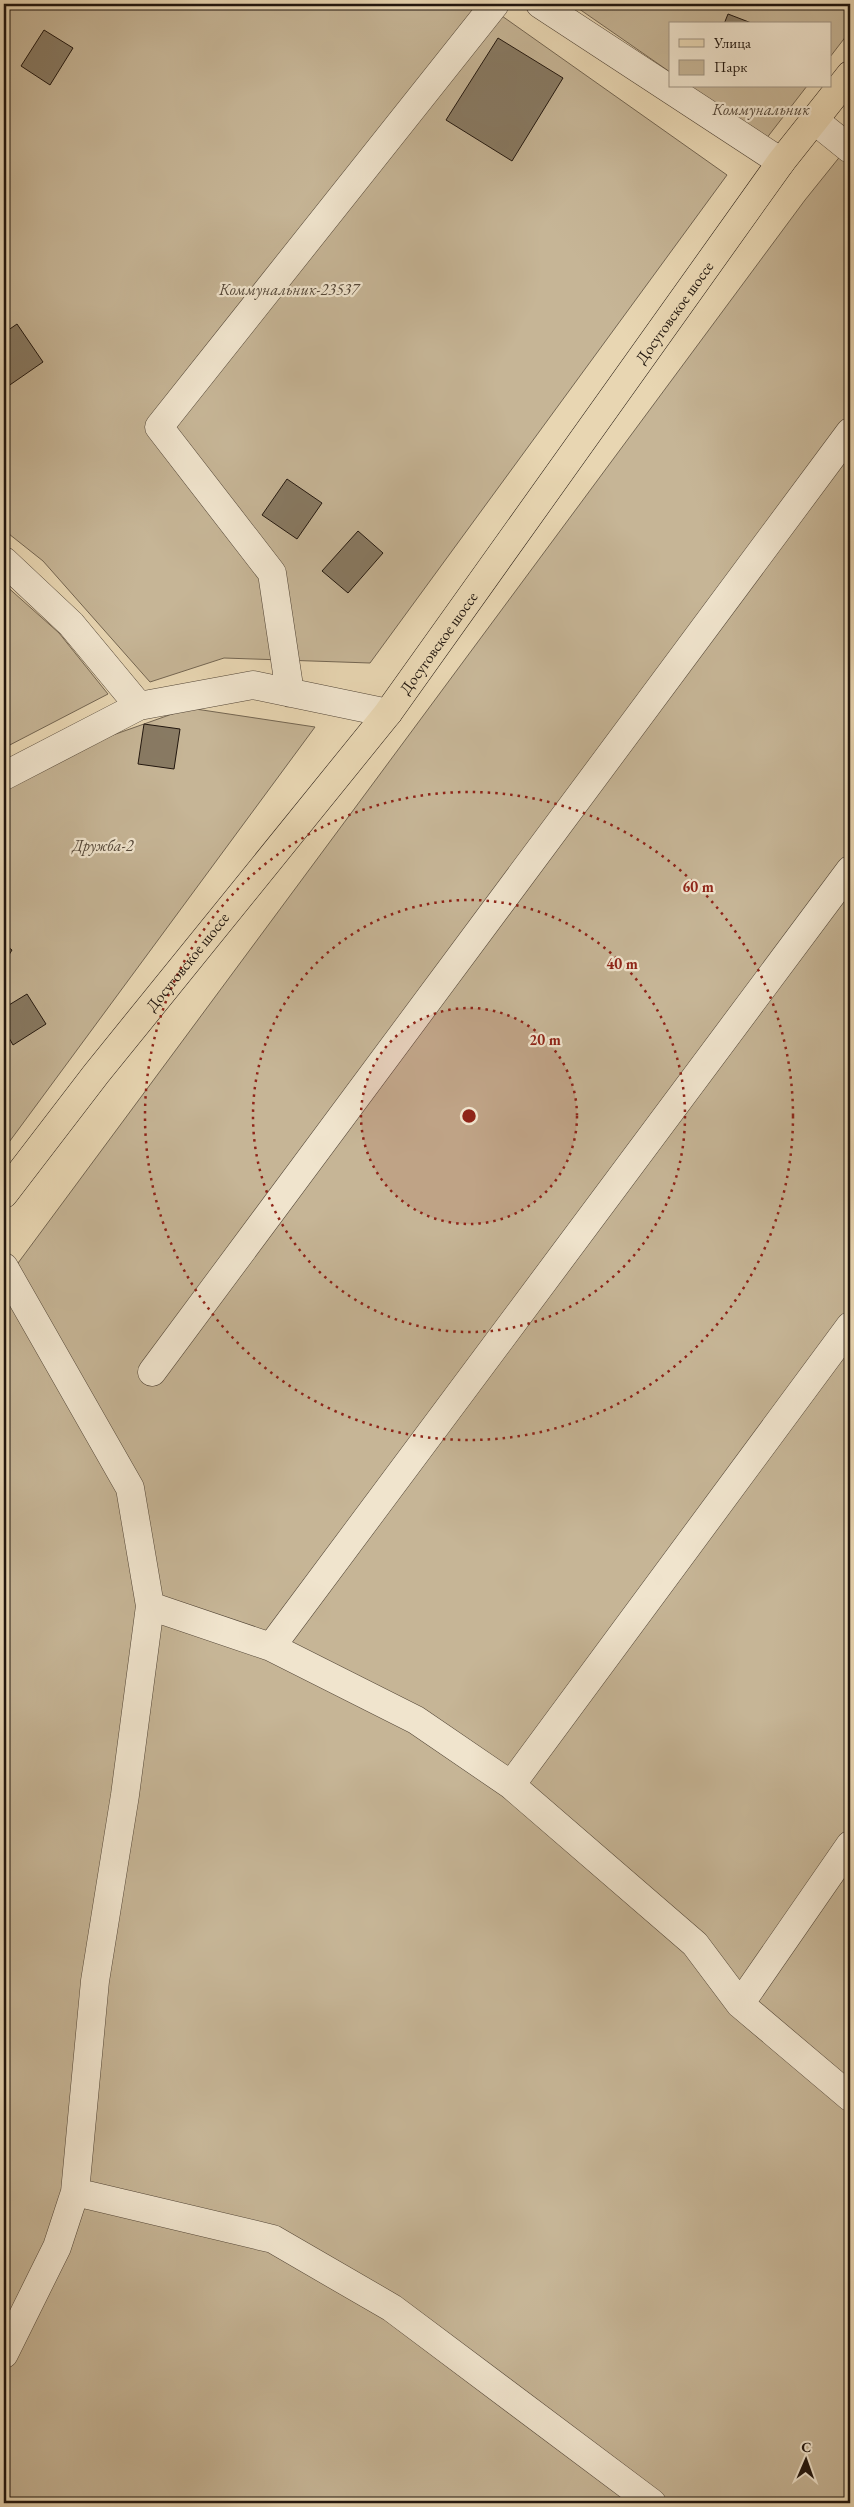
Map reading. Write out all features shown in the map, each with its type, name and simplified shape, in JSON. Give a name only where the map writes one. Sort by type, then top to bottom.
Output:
[{"type":"main road","name":"Досуговское шоссе","points":[[4,1194],[102,1066],[388,713],[781,162],[850,75]]},
{"type":"lane","points":[[290,692],[272,573],[159,427],[495,4]]},
{"type":"lane","points":[[540,4],[781,162]]},
{"type":"lane","points":[[814,120],[850,149]]},
{"type":"lane","points":[[152,1372],[850,432]]},
{"type":"lane","points":[[4,561],[71,624],[139,706]]},
{"type":"lane","points":[[4,776],[139,706],[253,685],[388,713]]},
{"type":"lane","points":[[270,1647],[850,870]]},
{"type":"lane","points":[[4,1267],[130,1488],[150,1606],[125,1795],[95,1981],[75,2192],[57,2247],[4,2354]]},
{"type":"lane","points":[[511,1785],[850,1326]]},
{"type":"lane","points":[[150,1606],[270,1647],[416,1720],[511,1785],[695,1944],[740,2004],[850,2097]]},
{"type":"lane","points":[[740,2004],[850,1845]]},
{"type":"lane","points":[[75,2192],[273,2239],[392,2308],[652,2503]]},
{"type":"green space","name":"Коммунальник-23537","points":[[4,4],[485,4],[727,175],[370,663],[224,658],[150,682],[43,561],[4,530]]},
{"type":"green space","name":"Коммунальник","points":[[572,4],[850,4],[850,31],[832,54],[832,22],[669,22],[669,71]]},
{"type":"green space","name":"Коммунальник","points":[[693,88],[805,88],[766,139]]},
{"type":"green space","points":[[850,144],[850,2503],[4,2503],[4,1282],[805,200]]},
{"type":"green space","points":[[4,584],[59,633],[108,694],[4,748]]},
{"type":"green space","name":"Дружба-2","points":[[189,708],[315,727],[4,1149],[4,783],[37,762]]},
{"type":"building","points":[[728,14],[749,22],[725,22]]},
{"type":"building","points":[[44,30],[73,48],[50,85],[21,66]]},
{"type":"building","points":[[498,38],[563,78],[512,161],[446,120]]},
{"type":"building","points":[[17,324],[43,362],[4,389],[4,333]]},
{"type":"building","points":[[287,479],[322,503],[297,539],[262,515]]},
{"type":"building","points":[[358,531],[383,553],[348,593],[322,571]]},
{"type":"building","points":[[144,724],[180,729],[174,769],[138,764]]},
{"type":"building","points":[[4,944],[12,950],[4,963]]},
{"type":"building","points":[[27,994],[46,1024],[13,1045],[4,1029],[4,1008]]}]
